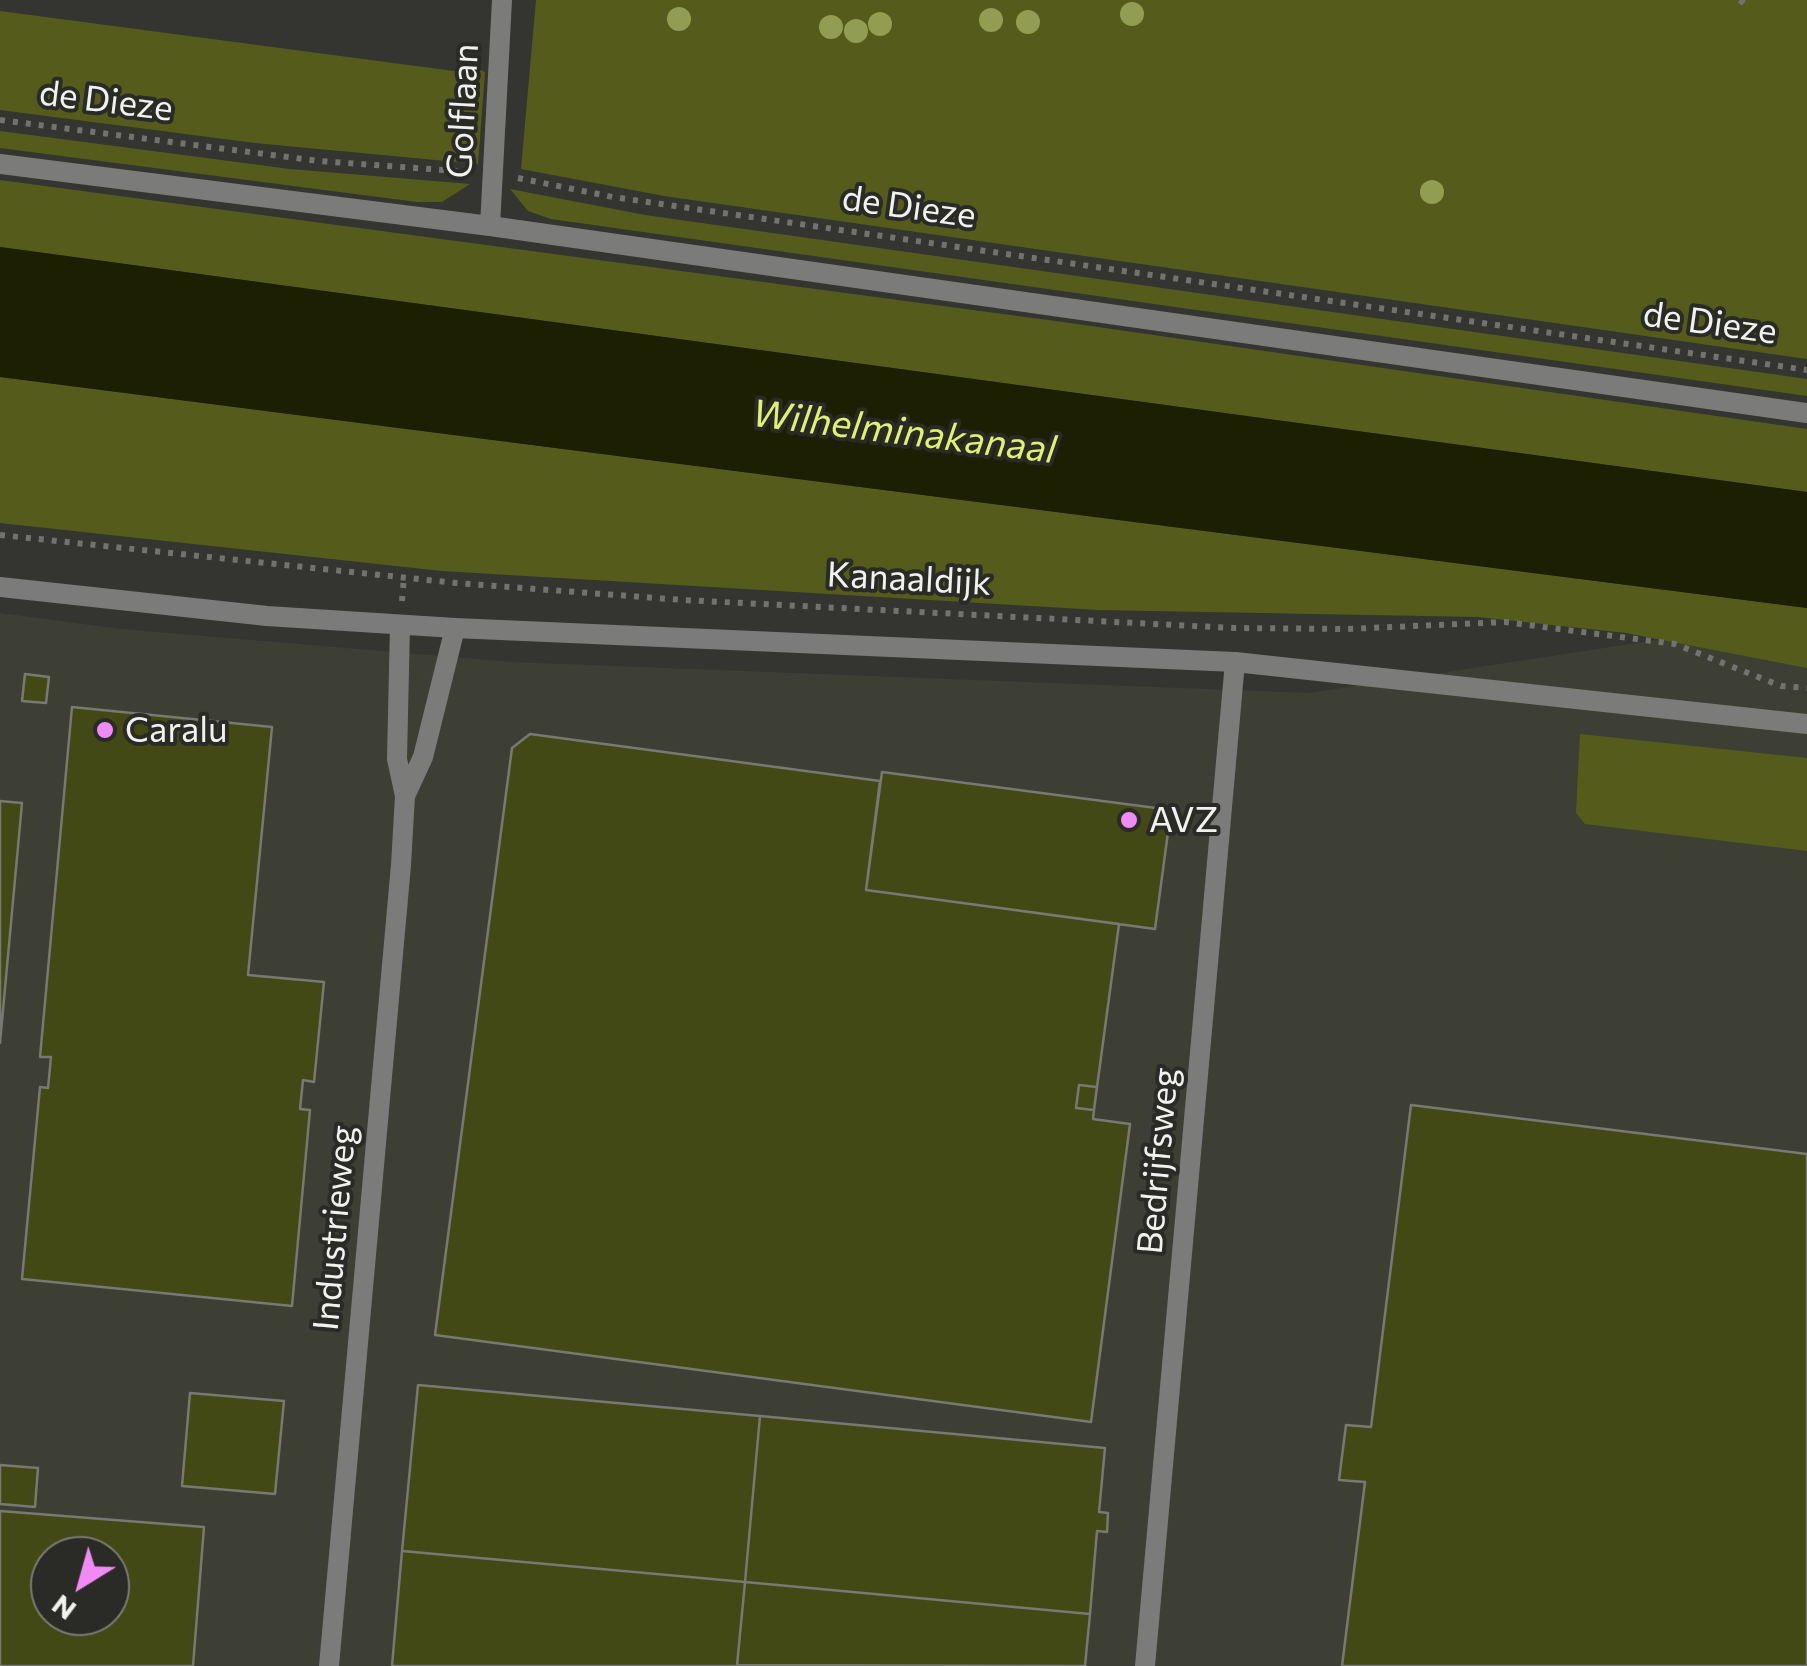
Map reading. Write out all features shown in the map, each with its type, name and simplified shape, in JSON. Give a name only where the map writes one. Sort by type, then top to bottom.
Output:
[{"type":"street","name":"Golflaan","points":[[490,226],[502,0]]},
{"type":"street","points":[[0,164],[490,226],[1807,414]]},
{"type":"street","name":"Kanaaldijk","points":[[0,588],[267,616],[400,625],[1235,662],[1807,724]]},
{"type":"street","name":"Industrieweg","points":[[400,625],[397,760],[406,796]]},
{"type":"street","name":"Industrieweg","points":[[330,1666],[406,796],[423,757],[454,628]]},
{"type":"street","name":"Bedrijfsweg","points":[[1145,1666],[1235,662]]},
{"type":"path","points":[[1740,0],[1749,8]]},
{"type":"path","name":"de Dieze","points":[[0,120],[319,161],[493,174],[613,196],[1807,370]]},
{"type":"path","name":"Kanaaldijk","points":[[0,535],[456,583],[683,600],[1234,628],[1347,629],[1505,622],[1675,644],[1781,686],[1807,688]]},
{"type":"shaded area","points":[[0,613],[121,629],[512,662],[1309,693],[1807,617],[1807,1666],[0,1666]]},
{"type":"green space","points":[[536,0],[1807,0],[1807,359],[664,196],[521,169]]},
{"type":"green space","points":[[0,11],[469,73],[471,67],[476,68],[485,72],[478,164],[255,143],[0,110]]},
{"type":"green space","points":[[0,131],[290,169],[470,184],[442,202],[417,202],[0,148]]},
{"type":"green space","points":[[0,180],[1070,323],[1807,429],[1807,492],[0,247]]},
{"type":"green space","points":[[510,189],[645,215],[1807,379],[1807,396],[551,219],[528,211]]},
{"type":"green space","points":[[0,377],[1807,608],[1807,668],[1626,633],[1478,617],[1098,610],[442,571],[0,523]]},
{"type":"green space","points":[[1580,734],[1807,758],[1807,851],[1585,824],[1576,813]]},
{"type":"water","name":"Wilhelminakanaal","points":[[0,247],[1807,492],[1807,608],[0,377]]},
{"type":"building","points":[[25,674],[49,677],[46,703],[22,701]]},
{"type":"building","points":[[72,707],[272,727],[248,975],[324,982],[314,1082],[303,1080],[300,1109],[310,1110],[292,1306],[22,1279],[40,1087],[48,1088],[51,1057],[40,1057]]},
{"type":"building","points":[[530,734],[880,781],[866,890],[1119,924],[1097,1087],[1079,1085],[1076,1108],[1094,1110],[1093,1119],[1130,1124],[1091,1422],[435,1335],[512,748]]},
{"type":"building","points":[[882,772],[1171,810],[1155,929],[866,890]]},
{"type":"building","points":[[0,801],[22,803],[0,1043]]},
{"type":"building","points":[[1079,1085],[1097,1087],[1094,1110],[1076,1108]]},
{"type":"building","points":[[1411,1105],[1807,1154],[1807,1666],[1342,1666],[1365,1482],[1339,1480],[1346,1425],[1371,1427]]},
{"type":"building","points":[[418,1385],[760,1416],[745,1582],[402,1551]]},
{"type":"building","points":[[190,1393],[284,1401],[275,1494],[182,1486]]},
{"type":"building","points":[[760,1416],[1105,1448],[1099,1512],[1108,1513],[1107,1532],[1097,1531],[1090,1614],[745,1582]]},
{"type":"building","points":[[0,1465],[38,1468],[35,1507],[0,1504]]},
{"type":"building","points":[[0,1511],[204,1527],[193,1666],[0,1666]]},
{"type":"building","points":[[402,1551],[745,1582],[737,1666],[392,1666]]},
{"type":"building","points":[[745,1582],[1090,1614],[1085,1666],[737,1665]]},
{"type":"place","name":"Caralu","points":[[105,730]]},
{"type":"place","name":"AVZ","points":[[1129,820]]}]
